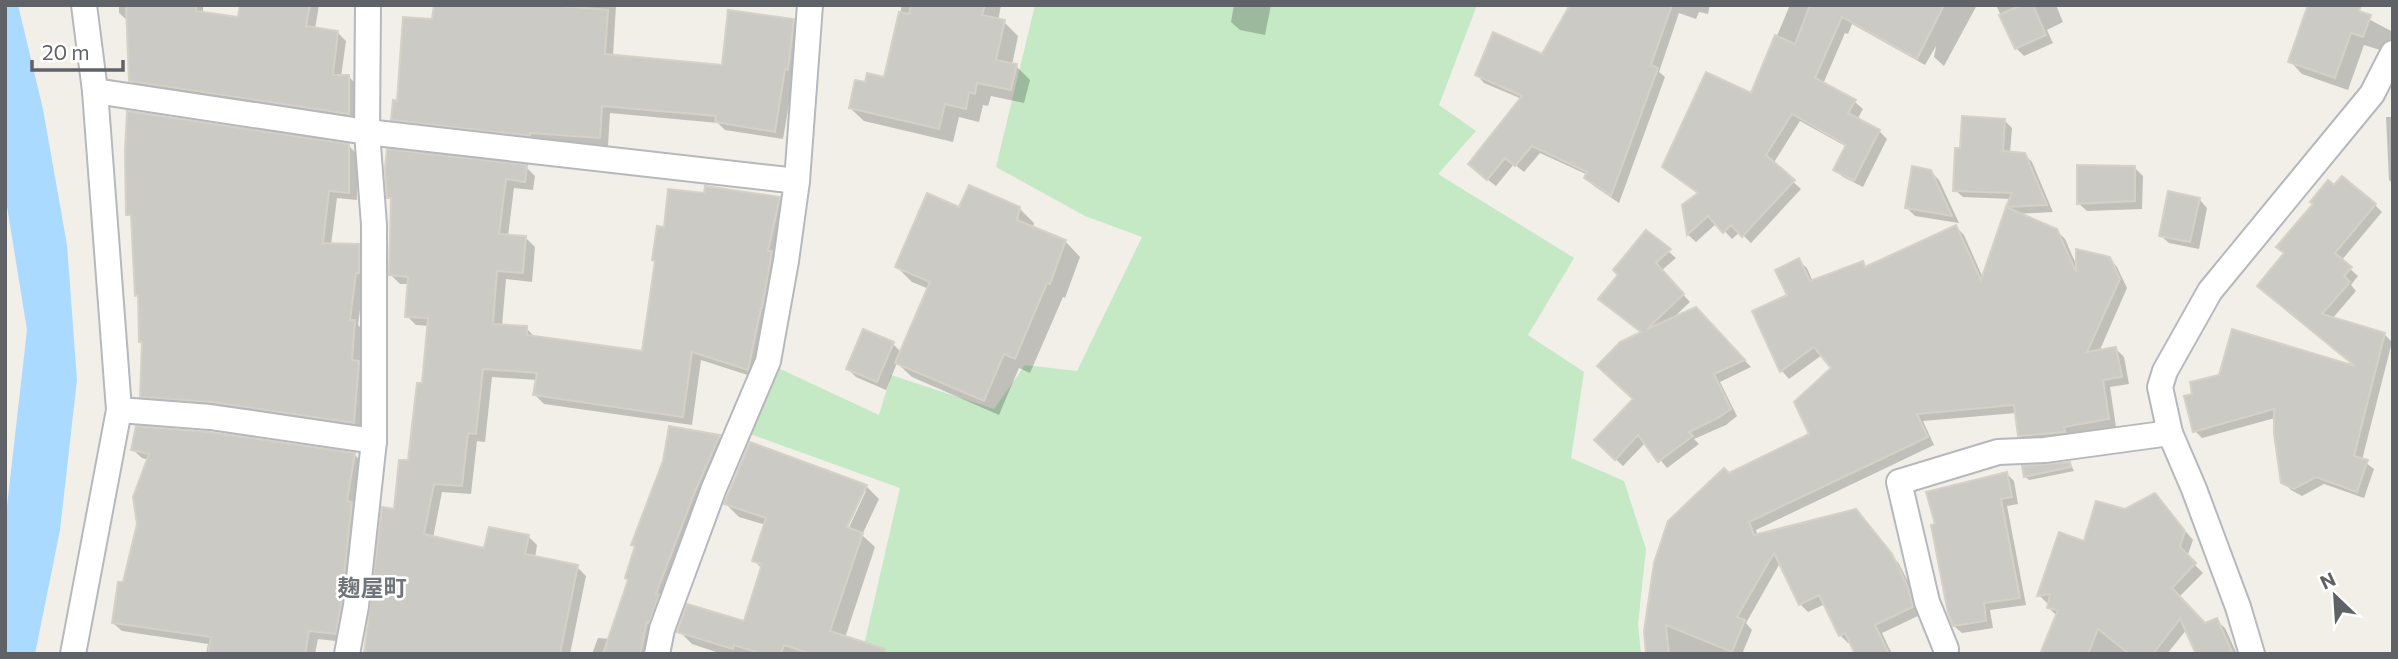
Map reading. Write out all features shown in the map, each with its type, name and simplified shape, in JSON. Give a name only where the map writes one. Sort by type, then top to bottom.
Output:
[{"type":"street","points":[[73,654],[119,410],[95,91],[84,5]]},
{"type":"street","points":[[347,654],[356,607],[374,441],[374,225],[367,132],[368,5]]},
{"type":"street","points":[[657,654],[662,629],[714,488],[768,361],[797,181],[810,5]]},
{"type":"street","points":[[2252,654],[2238,607],[2170,433],[2160,387],[2165,370],[2210,291],[2372,94],[2393,53]]},
{"type":"street","points":[[95,91],[367,132],[797,181]]},
{"type":"street","points":[[119,410],[210,417],[374,441]]},
{"type":"street","points":[[1946,649],[1927,601],[1899,482],[1998,452],[2045,450],[2170,433]]},
{"type":"green space","points":[[1035,5],[1477,5],[1439,105],[1476,131],[1438,174],[1574,258],[1528,335],[1584,372],[1571,458],[1624,481],[1646,549],[1638,624],[1641,654],[862,654],[900,488],[750,434],[776,367],[879,415],[891,375],[994,409],[1025,365],[1077,371],[1142,237],[1085,216],[996,167]]},
{"type":"water","points":[[5,5],[18,5],[43,109],[67,245],[77,380],[60,530],[35,654],[5,654],[5,524],[27,330],[5,194]]},
{"type":"building","points":[[126,5],[196,5],[196,11],[238,17],[240,5],[310,5],[306,26],[338,31],[333,75],[349,75],[349,114],[129,81]]},
{"type":"building","points":[[434,5],[548,5],[608,10],[605,54],[722,65],[728,10],[794,19],[788,70],[785,69],[775,132],[715,122],[716,116],[602,106],[600,138],[530,133],[530,136],[391,120],[393,100],[397,101],[403,17],[432,19]]},
{"type":"building","points":[[911,5],[985,5],[982,15],[1005,20],[996,60],[1017,64],[1011,90],[977,83],[975,94],[969,92],[966,109],[945,104],[939,129],[849,108],[855,80],[865,82],[867,73],[884,77],[899,12],[909,14]]},
{"type":"building","points":[[1570,5],[1672,5],[1651,65],[1658,68],[1611,196],[1584,178],[1587,172],[1532,146],[1515,166],[1505,158],[1487,180],[1468,164],[1522,96],[1475,75],[1493,32],[1542,54]]},
{"type":"building","points":[[1810,5],[1944,5],[1917,59],[1842,17],[1815,78],[1856,100],[1848,113],[1880,130],[1854,181],[1833,170],[1846,145],[1792,114],[1766,155],[1795,180],[1742,237],[1731,225],[1723,233],[1708,216],[1687,235],[1682,205],[1698,193],[1662,167],[1706,72],[1751,93],[1775,35],[1795,44]]},
{"type":"building","points":[[2021,5],[2033,5],[2046,35],[2015,49],[1999,15]]},
{"type":"building","points":[[2308,5],[2361,5],[2359,11],[2371,15],[2363,37],[2351,33],[2335,78],[2288,62]]},
{"type":"building","points":[[127,111],[349,144],[349,193],[329,191],[323,243],[359,244],[359,273],[356,273],[350,320],[355,320],[352,360],[359,361],[354,423],[212,402],[140,397],[142,342],[139,342],[138,295],[135,296],[131,215],[126,215]]},
{"type":"building","points":[[1962,116],[2005,119],[2003,151],[2025,153],[2047,205],[2006,207],[2012,193],[1953,191],[1955,148],[1960,148]]},
{"type":"building","points":[[387,149],[527,165],[525,182],[506,179],[499,234],[526,236],[523,273],[497,271],[493,324],[527,326],[527,335],[642,351],[655,261],[652,260],[657,226],[664,227],[668,189],[704,193],[705,186],[780,197],[768,251],[772,251],[762,308],[748,370],[692,352],[683,417],[533,395],[537,373],[483,369],[476,434],[468,433],[462,486],[434,484],[424,534],[484,548],[489,527],[529,535],[525,554],[578,565],[560,654],[364,654],[382,507],[394,509],[399,460],[408,460],[417,383],[422,383],[428,318],[405,317],[408,277],[389,275],[391,198],[387,198]]},
{"type":"building","points":[[2077,165],[2135,166],[2135,201],[2077,204]]},
{"type":"building","points":[[1912,166],[1931,170],[1952,216],[1905,208]]},
{"type":"building","points":[[2342,176],[2376,204],[2335,253],[2352,267],[2344,276],[2350,282],[2322,314],[2385,333],[2354,456],[2368,460],[2357,492],[2316,477],[2294,489],[2281,483],[2274,434],[2274,409],[2193,432],[2184,396],[2192,394],[2190,382],[2219,375],[2232,329],[2355,366],[2257,286],[2284,253],[2276,247],[2313,204],[2310,202],[2328,180],[2334,185]]},
{"type":"building","points":[[969,185],[1020,207],[1017,220],[1066,240],[1050,284],[1047,283],[1015,359],[1004,354],[984,401],[895,363],[930,282],[895,267],[927,193],[959,207]]},
{"type":"building","points":[[2168,191],[2200,198],[2190,242],[2159,236]]},
{"type":"building","points":[[2006,207],[2057,229],[2076,272],[2076,249],[2110,257],[2120,279],[2087,352],[2116,347],[2122,377],[2103,380],[2109,419],[2064,427],[2065,432],[2018,436],[2014,405],[1917,414],[1928,437],[1749,522],[1754,535],[1856,509],[1892,554],[1908,587],[1913,607],[1875,625],[1889,654],[1855,654],[1845,633],[1839,636],[1819,595],[1799,605],[1774,553],[1737,617],[1745,620],[1732,652],[1666,625],[1669,654],[1646,654],[1644,631],[1654,563],[1668,521],[1724,468],[1729,473],[1809,434],[1794,402],[1831,368],[1814,347],[1780,372],[1752,311],[1787,295],[1775,270],[1799,258],[1810,281],[1863,261],[1865,267],[1956,225],[1981,280]]},
{"type":"building","points":[[1646,230],[1671,249],[1656,263],[1684,294],[1647,329],[1696,307],[1745,360],[1714,374],[1731,409],[1689,432],[1693,436],[1658,462],[1638,435],[1615,460],[1594,440],[1633,399],[1597,366],[1620,342],[1641,332],[1598,299],[1618,275],[1613,270]]},
{"type":"building","points":[[863,329],[894,342],[877,382],[846,369]]},
{"type":"building","points":[[136,426],[208,432],[355,453],[347,501],[352,502],[336,634],[309,631],[305,654],[208,654],[211,637],[112,623],[118,582],[123,582],[137,524],[133,497],[149,454],[131,450]]},
{"type":"building","points":[[669,426],[720,435],[656,594],[659,595],[649,623],[647,622],[640,654],[603,654],[628,580],[625,578],[635,546],[631,545],[663,461]]},
{"type":"building","points":[[750,442],[867,485],[847,527],[863,533],[830,631],[885,649],[884,654],[811,654],[784,645],[781,654],[762,654],[734,645],[733,649],[677,632],[687,604],[744,621],[762,564],[752,561],[766,518],[724,504]]},
{"type":"building","points":[[2070,462],[2071,467],[2024,477],[2022,466]]},
{"type":"building","points":[[2007,472],[2012,497],[2001,499],[2020,598],[1984,603],[1986,621],[1953,626],[1948,613],[1931,525],[1935,524],[1926,492]]},
{"type":"building","points":[[2155,493],[2185,531],[2180,547],[2196,563],[2172,588],[2205,623],[2217,618],[2233,654],[2196,654],[2180,619],[2153,654],[2129,654],[2098,629],[2088,654],[2040,654],[2058,610],[2047,608],[2050,594],[2037,596],[2059,532],[2084,541],[2096,501],[2125,509]]},
{"type":"district","name":"麹屋町","points":[[372,588]]}]
